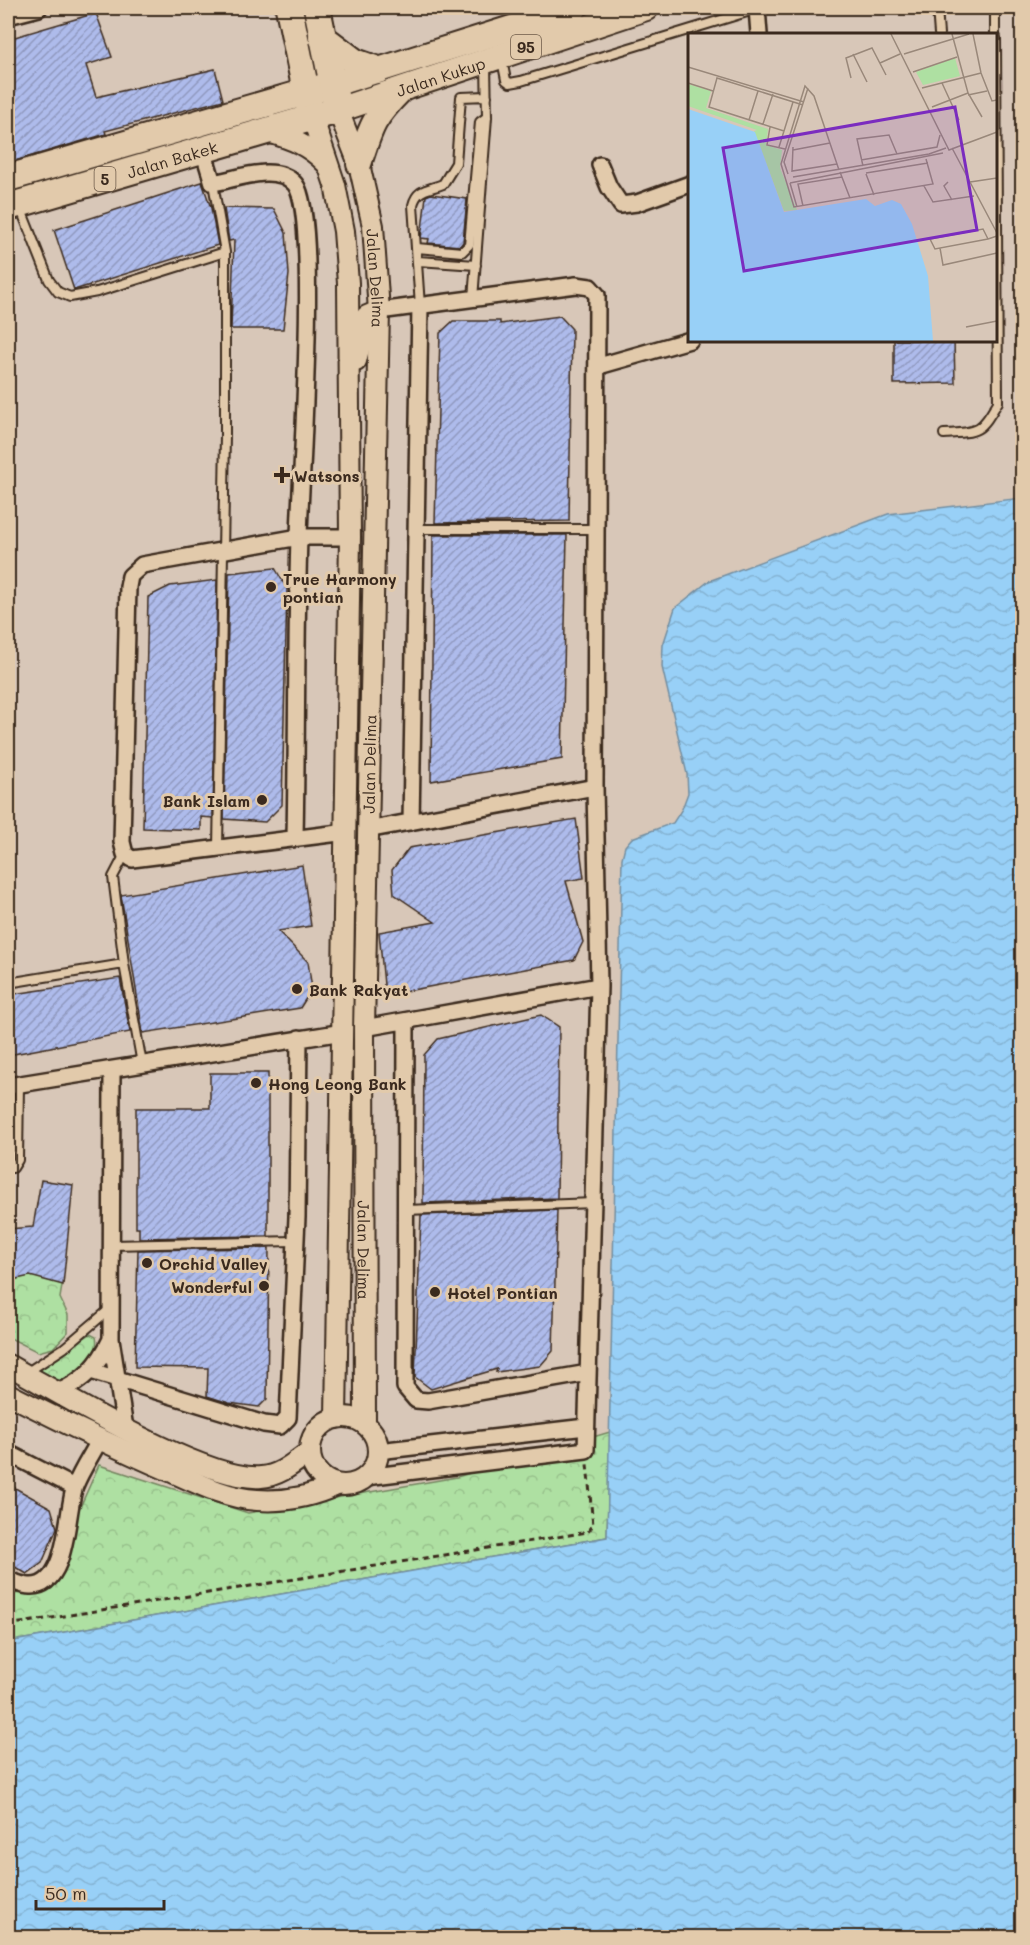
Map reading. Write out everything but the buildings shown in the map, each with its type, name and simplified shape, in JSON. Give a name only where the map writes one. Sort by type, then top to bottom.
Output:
[{"type":"highway","points":[[289,8],[313,120]]},
{"type":"highway","points":[[317,8],[331,85],[338,110]]},
{"type":"highway","points":[[322,37],[349,58],[378,70]]},
{"type":"highway","name":"Jalan Bakek","points":[[8,178],[331,85]]},
{"type":"highway","name":"Jalan Bakek","points":[[13,206],[313,120],[338,110]]},
{"type":"main road","name":"Jalan Kukup","points":[[331,85],[575,8]]},
{"type":"main road","name":"Jalan Kukup","points":[[338,110],[646,8]]},
{"type":"main road","points":[[359,164],[372,123],[380,110],[405,86]]},
{"type":"street","points":[[8,16],[39,8]]},
{"type":"street","points":[[757,8],[759,33]]},
{"type":"street","name":"Jalan Delima","points":[[338,110],[359,164],[373,226],[379,311],[364,1028],[365,1424]]},
{"type":"street","name":"Jalan Delima","points":[[313,120],[328,164],[345,231],[348,283],[347,405],[350,537],[336,1418]]},
{"type":"street","points":[[268,132],[298,140],[311,148],[328,164]]},
{"type":"street","points":[[203,150],[213,183],[263,173],[284,175],[295,183],[304,203],[307,235],[305,372],[298,537],[295,837]]},
{"type":"street","points":[[600,165],[609,187],[621,205],[638,203],[688,185]]},
{"type":"street","points":[[347,405],[367,316],[379,311],[576,285],[590,287],[597,295],[599,366],[595,787],[599,986],[586,1450],[366,1477]]},
{"type":"street","points":[[411,822],[420,306]]},
{"type":"street","points":[[599,366],[688,341]]},
{"type":"street","points":[[346,832],[132,859],[125,854],[122,842],[130,576],[142,565],[223,548],[298,537],[350,537]]},
{"type":"street","points":[[367,830],[595,787]]},
{"type":"street","points":[[364,1028],[599,986]]},
{"type":"street","points":[[406,1021],[405,1387],[416,1400],[428,1401],[588,1373]]},
{"type":"street","points":[[14,1085],[343,1032]]},
{"type":"street","points":[[91,1371],[264,1424],[280,1426],[285,1424],[291,1407],[299,1038]]},
{"type":"street","points":[[112,1070],[111,1339],[125,1428]]},
{"type":"street","points":[[58,1392],[72,1386],[91,1371],[102,1357],[111,1339]]},
{"type":"street","points":[[16,1370],[125,1428],[202,1465],[251,1478],[264,1477],[281,1472],[309,1452]]},
{"type":"street","points":[[8,1394],[99,1441],[218,1492],[240,1497],[281,1500],[305,1497],[337,1485],[353,1485],[366,1477],[375,1466],[378,1451],[374,1436],[365,1424],[351,1418],[336,1418],[322,1425],[312,1437],[309,1452],[313,1467],[323,1479],[337,1485]]},
{"type":"street","points":[[378,1451],[586,1427]]},
{"type":"street","points":[[8,1580],[36,1586],[50,1576],[69,1528],[74,1487],[99,1441]]},
{"type":"street","points":[[8,1453],[74,1487]]},
{"type":"lane","points":[[493,57],[506,80],[510,83],[521,81],[757,8]]},
{"type":"lane","points":[[937,8],[939,33]]},
{"type":"lane","points":[[995,8],[995,33]]},
{"type":"lane","points":[[473,299],[487,96],[493,57]]},
{"type":"lane","points":[[420,306],[415,197],[420,191],[443,184],[456,163],[461,97],[487,96]]},
{"type":"lane","points":[[417,248],[462,252],[470,245],[480,122],[487,117]]},
{"type":"lane","points":[[213,183],[225,252],[218,848]]},
{"type":"lane","points":[[13,206],[49,280],[58,292],[70,297],[97,292],[225,252]]},
{"type":"lane","points":[[944,435],[970,432],[983,426],[998,402],[997,245]]},
{"type":"lane","points":[[418,261],[476,265]]},
{"type":"lane","points":[[416,529],[598,528]]},
{"type":"lane","points":[[125,854],[113,877],[124,964],[142,1064]]},
{"type":"lane","points":[[8,983],[124,964]]},
{"type":"lane","points":[[8,1168],[13,1168],[18,1160],[14,1085]]},
{"type":"lane","points":[[406,1210],[594,1203]]},
{"type":"lane","points":[[111,1245],[296,1241]]},
{"type":"lane","points":[[16,1370],[64,1348],[111,1308]]},
{"type":"path","points":[[8,1625],[588,1532],[593,1525],[586,1450]]},
{"type":"green space","points":[[27,1274],[63,1280],[60,1298],[68,1315],[68,1332],[53,1348],[38,1352],[8,1337],[8,1278]]},
{"type":"green space","points":[[90,1334],[96,1337],[95,1350],[87,1364],[76,1375],[69,1379],[56,1380],[36,1369]]},
{"type":"green space","points":[[610,1432],[607,1537],[8,1642],[8,1594],[42,1592],[99,1465],[248,1513],[457,1477]]},
{"type":"water","points":[[1022,498],[1022,1937],[8,1937],[8,1642],[607,1537],[622,858],[625,846],[632,838],[673,823],[688,793],[687,774],[662,667],[663,645],[675,608],[709,581],[888,514]]},
{"type":"place","name":"Watsons","points":[[282,475]]},
{"type":"place","name":"True Harmony pontian","points":[[271,587]]},
{"type":"place","name":"Bank Islam","points":[[262,800]]},
{"type":"place","name":"Bank Rakyat","points":[[297,989]]},
{"type":"place","name":"Hong Leong Bank","points":[[256,1083]]},
{"type":"place","name":"Orchid Valley","points":[[147,1263]]},
{"type":"place","name":"Wonderful","points":[[264,1286]]},
{"type":"place","name":"Hotel Pontian","points":[[435,1292]]}]
